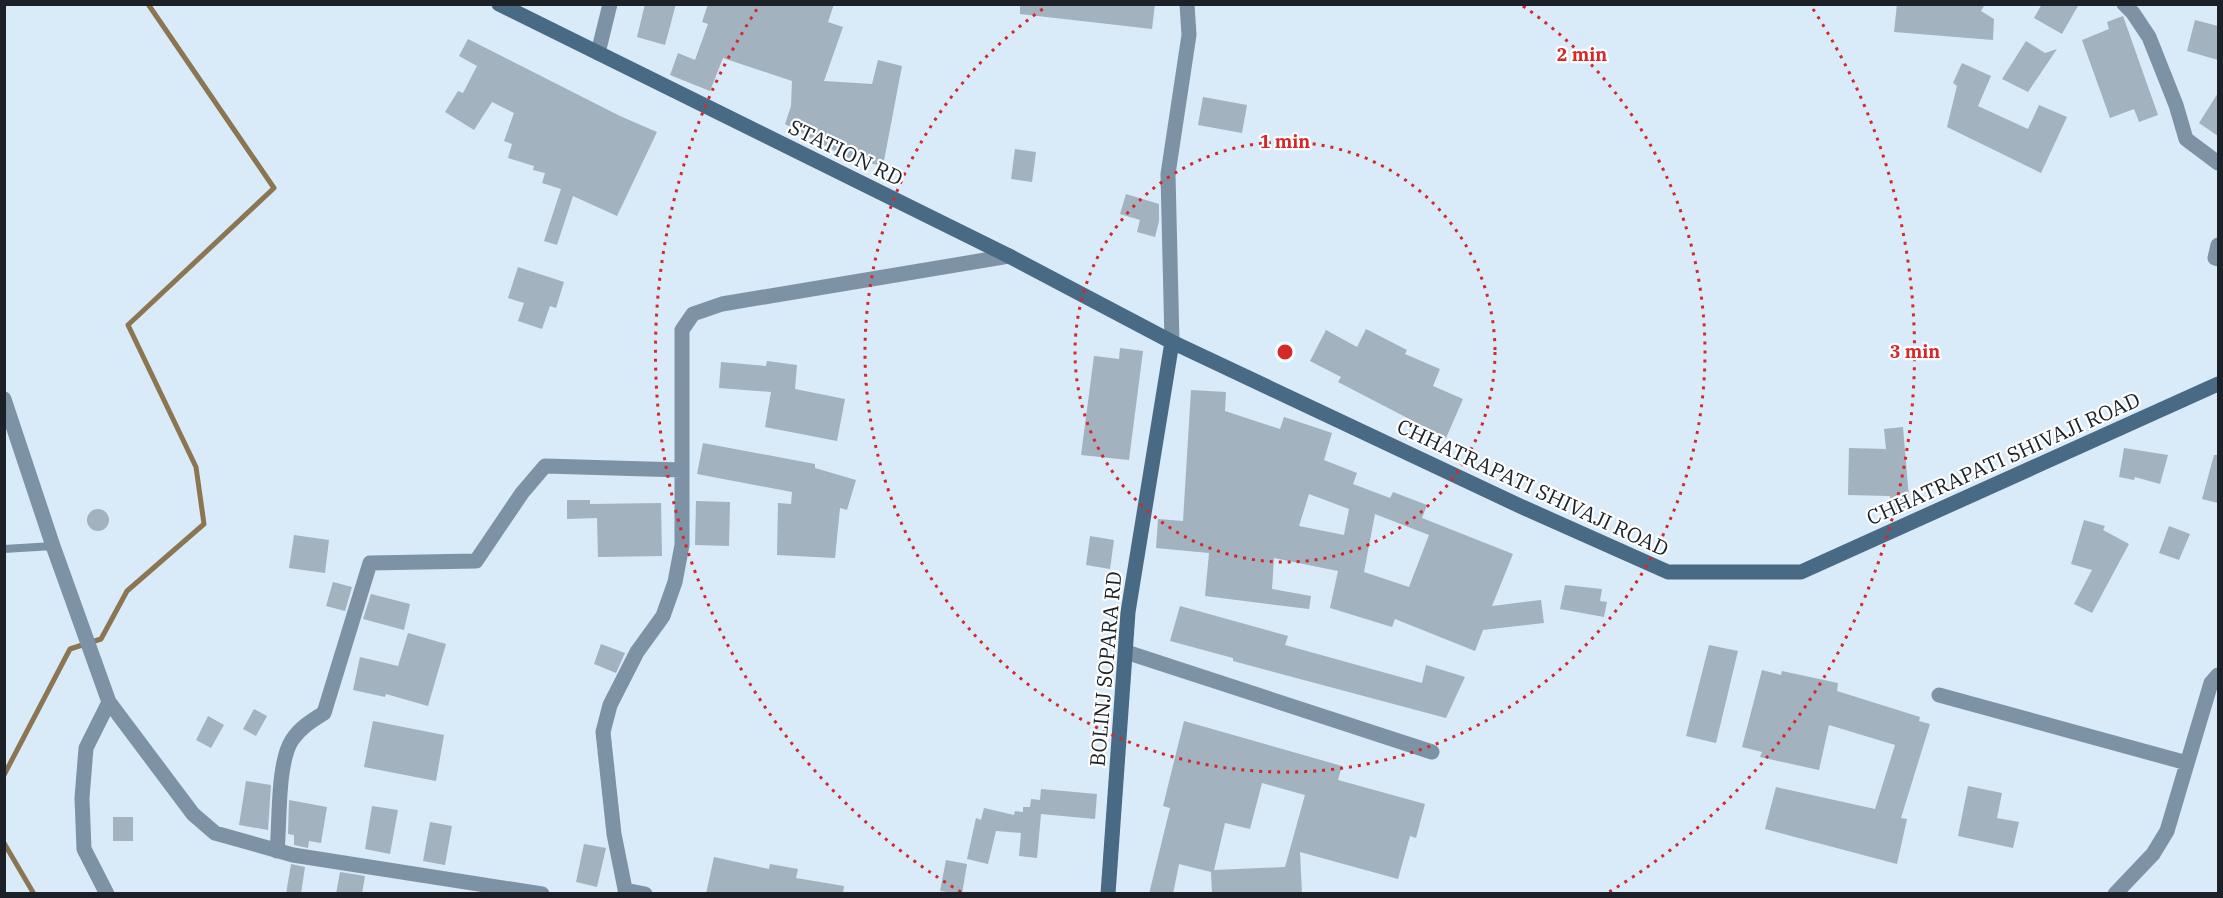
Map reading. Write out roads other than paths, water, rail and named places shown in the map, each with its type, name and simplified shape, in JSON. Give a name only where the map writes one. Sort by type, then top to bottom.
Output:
[{"type":"main road","name":"STATION RD","points":[[499,4],[1009,256],[1172,342]]},
{"type":"main road","name":"CHHATRAPATI SHIVAJI ROAD","points":[[1172,342],[1520,506],[1668,572],[1801,572],[2218,384]]},
{"type":"main road","name":"BOLINJ SOPARA RD","points":[[1108,894],[1128,612],[1172,342]]},
{"type":"street","points":[[598,53],[610,4]]},
{"type":"street","points":[[1172,342],[1168,174],[1189,35],[1187,4]]},
{"type":"street","points":[[2124,4],[2149,37],[2176,105],[2186,139],[2218,164]]},
{"type":"street","points":[[2218,245],[2215,251],[2215,258],[2218,259]]},
{"type":"street","points":[[645,894],[623,893],[607,783],[603,732],[610,705],[637,652],[663,616],[675,582],[682,545],[682,330],[693,315],[722,303],[1009,256]]},
{"type":"street","points":[[4,399],[53,546],[109,702],[193,814],[215,834],[277,851],[542,894]]},
{"type":"street","points":[[277,851],[284,768],[291,742],[307,723],[324,713],[370,563],[476,561],[522,493],[545,466],[682,470]]},
{"type":"street","points":[[1126,652],[1432,753]]},
{"type":"street","points":[[2115,894],[2153,854],[2167,831],[2211,683],[2218,675]]},
{"type":"street","points":[[1939,695],[2187,763]]},
{"type":"street","points":[[107,894],[84,849],[82,798],[86,748],[109,702]]},
{"type":"lane","points":[[4,549],[53,546]]},
{"type":"waterway","points":[[4,775],[70,649],[101,639],[127,591],[204,524],[196,467],[128,325],[274,188],[148,4]]},
{"type":"waterway","points":[[4,843],[34,894]]}]
